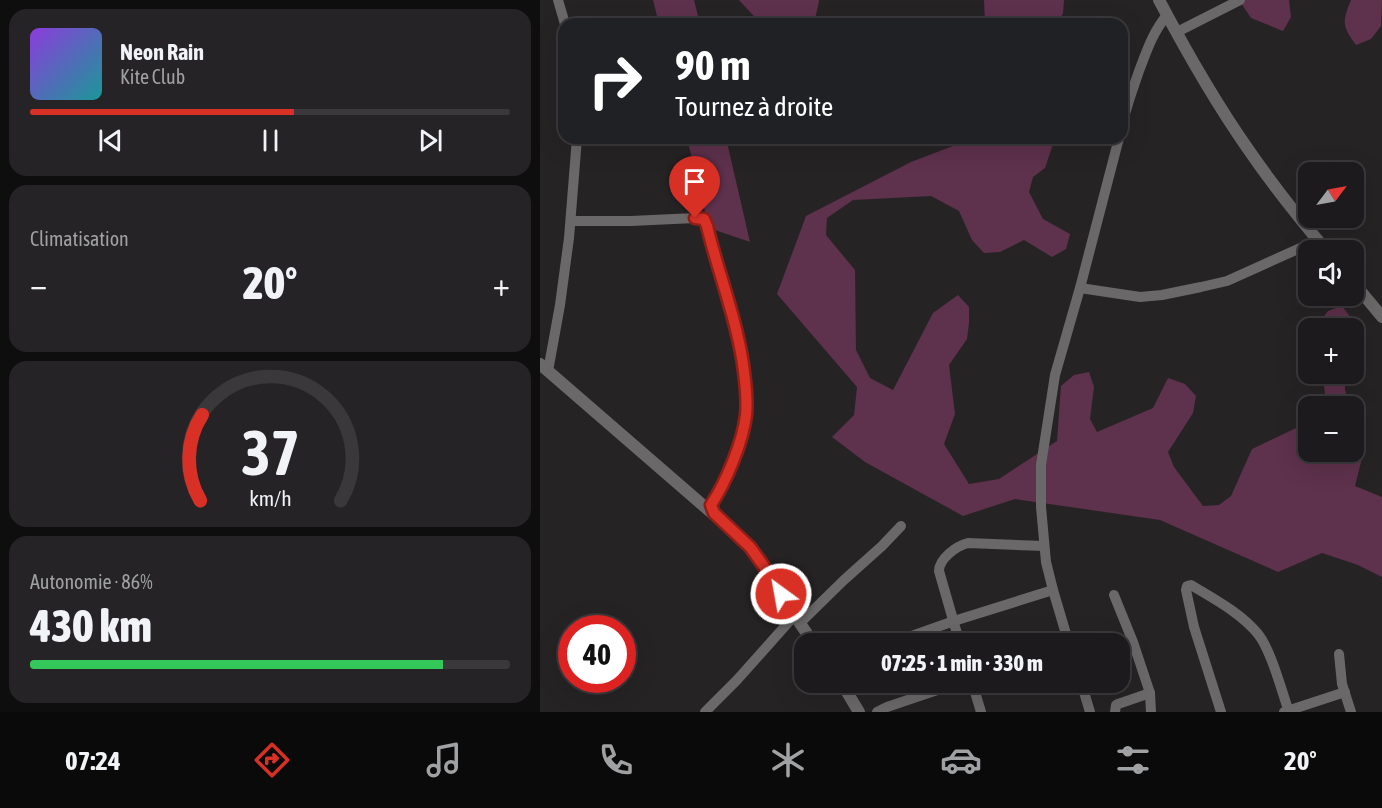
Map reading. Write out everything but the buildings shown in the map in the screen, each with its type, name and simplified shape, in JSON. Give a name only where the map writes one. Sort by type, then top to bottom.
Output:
[{"type":"street","points":[[558,0],[563,18]]},
{"type":"street","points":[[1159,0],[1247,148],[1318,240]]},
{"type":"street","points":[[1177,32],[1240,0]]},
{"type":"street","points":[[1128,104],[1149,44],[1167,15]]},
{"type":"street","points":[[577,144],[571,221],[560,305],[544,367],[714,513],[750,547],[807,633]]},
{"type":"street","points":[[1066,633],[1047,571],[1040,487],[1043,446],[1055,375],[1117,144]]},
{"type":"street","points":[[571,221],[695,218],[705,221],[738,334],[746,402],[744,422],[735,455],[711,505],[714,513]]},
{"type":"street","points":[[1080,288],[1140,297],[1162,295],[1227,280],[1298,249]]},
{"type":"street","points":[[1364,295],[1382,317]]},
{"type":"street","points":[[705,712],[797,619],[869,559],[901,526]]},
{"type":"street","points":[[957,633],[939,571],[938,566],[941,562],[956,548],[968,543],[1044,546]]},
{"type":"street","points":[[1221,712],[1194,627],[1186,590],[1188,585],[1228,608],[1258,633],[1269,655],[1287,712],[1345,692]]},
{"type":"street","points":[[920,633],[1053,590]]},
{"type":"street","points":[[1114,595],[1150,693],[1151,712]]},
{"type":"street","points":[[1338,654],[1351,712]]},
{"type":"street","points":[[848,693],[859,712]]},
{"type":"street","points":[[877,712],[928,693]]},
{"type":"street","points":[[975,693],[981,712]]},
{"type":"street","points":[[1085,693],[1090,712]]},
{"type":"street","points":[[1115,712],[1116,705],[1150,693]]},
{"type":"shaded area","points":[[653,0],[694,0],[698,18],[658,18]]},
{"type":"shaded area","points":[[739,0],[819,0],[815,18],[756,18]]},
{"type":"shaded area","points":[[984,0],[1064,0],[1061,18],[985,18]]},
{"type":"shaded area","points":[[1239,0],[1289,0],[1291,17],[1283,31],[1251,18]]},
{"type":"shaded area","points":[[1351,0],[1382,0],[1381,26],[1371,39],[1356,45],[1345,24]]},
{"type":"shaded area","points":[[688,144],[727,144],[750,242],[709,228]]},
{"type":"shaded area","points":[[958,144],[1053,144],[1045,168],[1033,177],[1029,192],[1043,219],[1070,234],[1066,249],[1052,257],[1024,240],[1000,252],[984,253],[972,240],[959,211],[931,196],[853,200],[827,218],[826,235],[855,270],[856,350],[870,378],[893,390],[933,313],[958,295],[969,307],[969,323],[967,339],[949,365],[955,414],[944,444],[969,484],[999,479],[1057,441],[1061,386],[1074,375],[1089,372],[1094,387],[1090,419],[1097,432],[1153,408],[1168,378],[1185,384],[1196,396],[1193,413],[1168,452],[1174,467],[1203,506],[1219,505],[1231,496],[1252,449],[1296,428],[1298,428],[1298,462],[1361,462],[1355,486],[1382,497],[1382,577],[1358,565],[1322,553],[1278,572],[1160,520],[1015,499],[963,516],[865,462],[832,437],[854,415],[857,387],[777,294],[806,216],[911,162]]},
{"type":"shaded area","points":[[1342,306],[1351,318],[1323,318],[1328,311]]},
{"type":"shaded area","points":[[1324,384],[1345,384],[1347,396],[1325,396]]},
{"type":"route","points":[[695,218],[704,219],[707,226],[738,334],[746,388],[746,416],[743,429],[735,455],[711,505],[714,513],[750,547],[781,594]]}]
